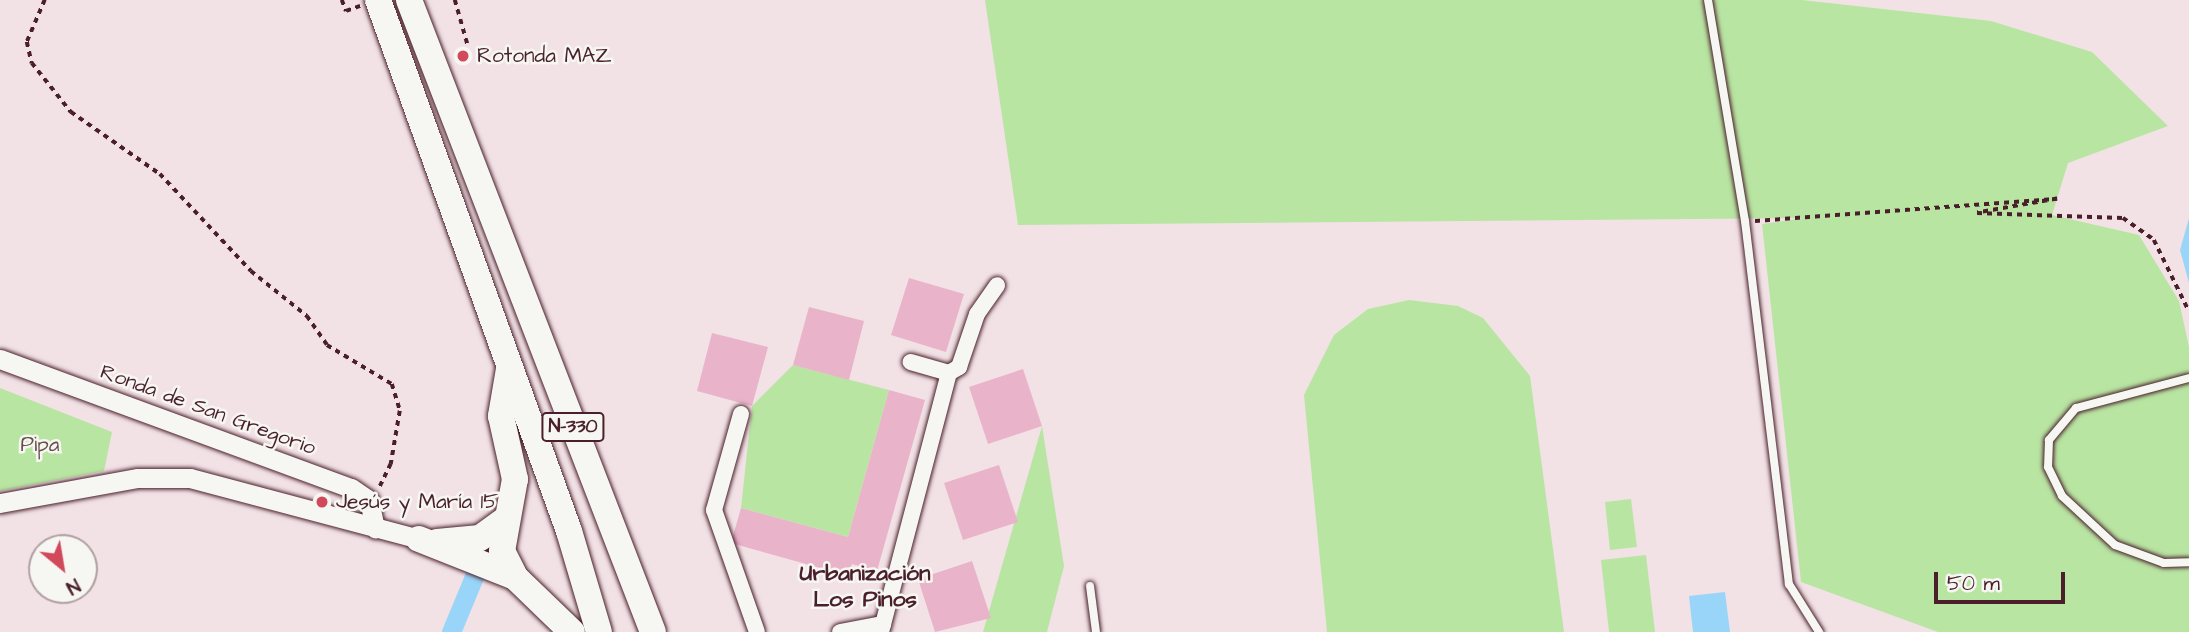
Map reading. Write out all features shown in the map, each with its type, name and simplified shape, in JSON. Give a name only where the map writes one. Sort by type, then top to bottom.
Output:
[{"type":"highway","name":"N-330","points":[[378,0],[510,365],[599,632]]},
{"type":"highway","name":"N-330","points":[[409,0],[653,632]]},
{"type":"highway","points":[[428,0],[484,155],[494,222]]},
{"type":"highway","points":[[510,365],[501,416],[515,479],[505,520],[502,551],[514,577]]},
{"type":"highway","points":[[419,539],[468,542],[505,520]]},
{"type":"highway","points":[[419,539],[514,577],[570,630]]},
{"type":"street","points":[[840,632],[882,628],[949,373],[959,367],[977,314],[997,285]]},
{"type":"street","name":"Ronda de San Gregorio","points":[[0,359],[303,468],[369,500]]},
{"type":"street","points":[[911,362],[949,373]]},
{"type":"street","points":[[741,414],[714,510],[757,632]]},
{"type":"street","points":[[0,503],[172,477],[226,485],[419,539]]},
{"type":"street","points":[[369,500],[375,528]]},
{"type":"lane","points":[[1709,0],[1745,221],[1789,584],[1819,632]]},
{"type":"lane","points":[[2189,378],[2076,408],[2049,440],[2048,467],[2062,496],[2115,545],[2164,563],[2189,562]]},
{"type":"lane","points":[[1090,586],[1096,632]]},
{"type":"path","points":[[45,0],[34,12],[27,42],[32,63],[71,112],[160,174],[251,271],[307,316],[327,345],[392,384],[400,411],[391,464],[369,500]]},
{"type":"path","points":[[455,0],[468,46]]},
{"type":"path","points":[[1745,221],[2057,199],[1977,213],[2123,218],[2154,240],[2189,311]]},
{"type":"green space","points":[[985,0],[1802,0],[1991,21],[2092,52],[2168,126],[2068,163],[2052,215],[2139,235],[2179,301],[2189,347],[2189,632],[1938,632],[1801,582],[1762,224],[1804,218],[1018,225]]},
{"type":"green space","points":[[1409,300],[1458,306],[1483,318],[1530,376],[1564,632],[1327,632],[1304,395],[1334,335],[1368,309]]},
{"type":"green space","points":[[793,365],[889,390],[848,537],[741,508],[752,406]]},
{"type":"green space","name":"Pipa","points":[[0,388],[112,432],[104,471],[0,491]]},
{"type":"green space","points":[[1042,426],[1064,566],[1047,632],[983,632]]},
{"type":"green space","points":[[1631,499],[1637,547],[1610,550],[1605,502]]},
{"type":"green space","points":[[1646,555],[1655,632],[1609,632],[1601,560]]},
{"type":"water","points":[[2189,218],[2189,283],[2180,250]]},
{"type":"water","points":[[1725,592],[1730,632],[1693,632],[1689,596]]},
{"type":"building","points":[[909,278],[964,294],[946,352],[891,335]]},
{"type":"building","points":[[809,307],[864,321],[849,380],[793,365]]},
{"type":"building","points":[[712,333],[768,347],[752,406],[697,391]]},
{"type":"building","points":[[1023,369],[1042,426],[988,444],[969,387]]},
{"type":"building","points":[[889,390],[925,400],[877,571],[852,564],[849,576],[731,543],[741,508],[848,537]]},
{"type":"building","points":[[999,465],[1018,522],[963,540],[944,483]]},
{"type":"building","points":[[972,561],[991,618],[935,632],[918,579]]},
{"type":"waterway","points":[[451,632],[475,574]]},
{"type":"place","name":"Rotonda MAZ","points":[[463,56]]},
{"type":"place","name":"Jesús y María 15","points":[[322,502]]},
{"type":"district","name":"Urbanización Los Pinos","points":[[865,586]]}]
